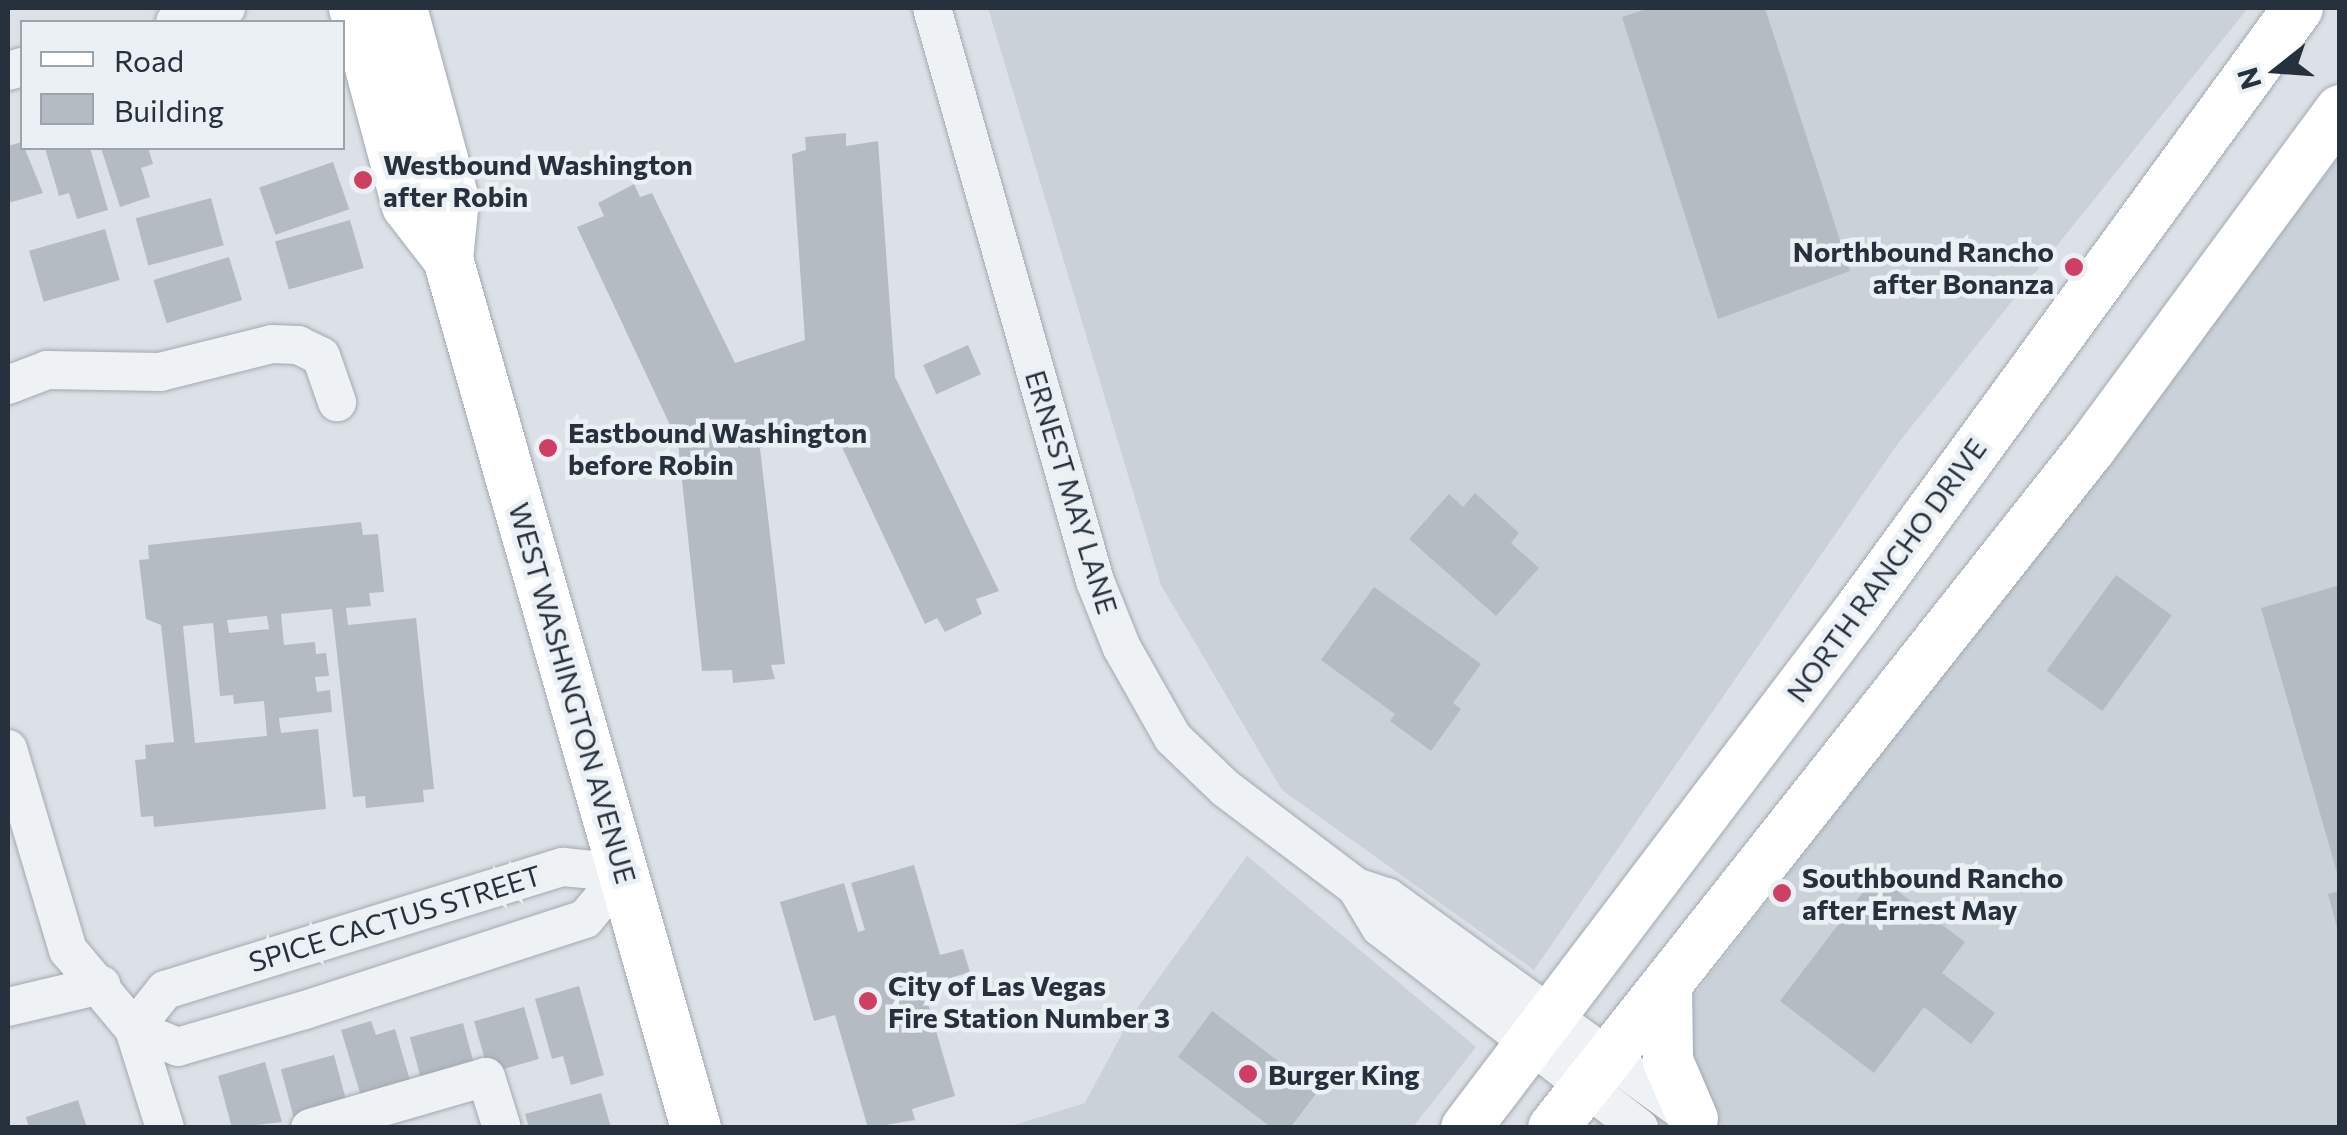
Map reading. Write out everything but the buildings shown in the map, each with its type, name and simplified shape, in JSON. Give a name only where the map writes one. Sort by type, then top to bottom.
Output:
[{"type":"main road","name":"WEST WASHINGTON AVENUE","points":[[354,8],[407,206],[448,259],[696,1128]]},
{"type":"main road","points":[[376,8],[413,126],[454,200]]},
{"type":"main road","name":"WEST WASHINGTON AVENUE","points":[[402,8],[454,200],[448,259]]},
{"type":"main road","name":"NORTH RANCHO DRIVE","points":[[1466,1128],[2294,11]]},
{"type":"main road","points":[[1554,1128],[2091,448],[2340,110]]},
{"type":"main road","points":[[1667,985],[1668,1061],[1699,1123]]},
{"type":"street","points":[[182,20],[226,8]]},
{"type":"street","name":"ERNEST MAY LANE","points":[[932,8],[1095,581],[1122,648],[1174,738],[1224,788],[1356,887],[1387,897],[1541,1030],[1597,1073],[1699,1123]]},
{"type":"street","points":[[8,385],[47,370],[160,372],[272,344],[298,344],[320,356],[337,402]]},
{"type":"street","points":[[8,750],[68,950],[134,1029],[165,1128]]},
{"type":"street","name":"SPICE CACTUS STREET","points":[[563,867],[624,874],[586,919],[288,1015],[178,1047],[134,1029],[165,990],[204,975],[563,867]]},
{"type":"street","points":[[8,1007],[101,986]]},
{"type":"street","name":"ERNEST MAY LANE","points":[[1597,1073],[1639,1128]]},
{"type":"street","points":[[310,1128],[486,1077],[502,1128]]},
{"type":"shaded area","points":[[988,8],[2248,8],[1899,442],[1534,970],[1282,790],[1161,585]]},
{"type":"shaded area","points":[[2339,157],[2339,1127],[1593,1127]]},
{"type":"shaded area","points":[[1247,856],[1476,1047],[1413,1127],[1005,1128],[1085,1103],[1132,1015]]},
{"type":"place","name":"Westbound Washington after Robin","points":[[363,180]]},
{"type":"place","name":"Northbound Rancho after Bonanza","points":[[2074,267]]},
{"type":"place","name":"Eastbound Washington before Robin","points":[[548,448]]},
{"type":"place","name":"Southbound Rancho after Ernest May","points":[[1782,893]]},
{"type":"place","name":"City of Las Vegas Fire Station Number 3","points":[[868,1001]]},
{"type":"place","name":"Burger King","points":[[1248,1074]]}]
